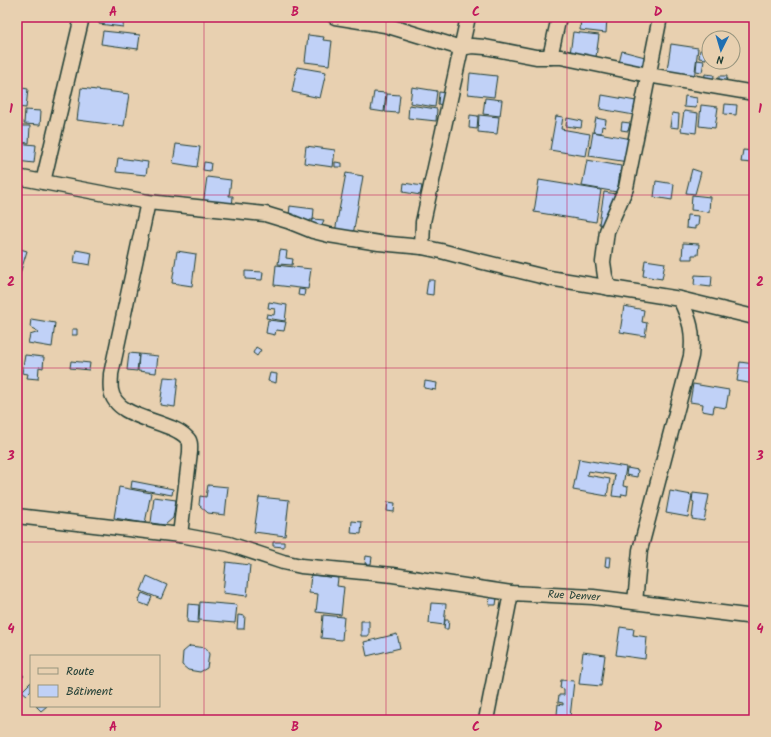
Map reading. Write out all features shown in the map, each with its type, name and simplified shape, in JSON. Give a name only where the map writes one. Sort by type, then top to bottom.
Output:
[{"type":"street","points":[[43,182],[82,17]]},
{"type":"street","points":[[335,17],[385,25],[461,48],[472,46],[485,47],[536,57],[561,57],[648,75],[754,94]]},
{"type":"street","points":[[422,247],[423,222],[468,17]]},
{"type":"street","points":[[550,57],[559,17]]},
{"type":"street","points":[[609,288],[603,262],[607,231],[626,188],[660,17]]},
{"type":"street","points":[[17,176],[148,202],[265,214],[329,235],[379,243],[422,247],[549,278],[680,298],[754,317]]},
{"type":"street","points":[[148,202],[111,374],[111,391],[117,403],[125,410],[177,431],[188,438],[190,452],[180,535]]},
{"type":"street","points":[[635,602],[640,550],[691,356],[693,342],[691,326],[688,315],[680,298]]},
{"type":"street","name":"Rue Denver","points":[[17,516],[180,535],[229,544],[283,562],[301,566],[393,575],[511,593],[593,597],[754,617]]},
{"type":"street","points":[[486,720],[511,593]]},
{"type":"building","points":[[99,17],[124,17],[123,27],[99,24]]},
{"type":"building","points":[[581,17],[607,17],[606,33],[580,30]]},
{"type":"building","points":[[103,31],[140,35],[138,49],[101,44]]},
{"type":"building","points":[[573,32],[599,35],[596,57],[570,54]]},
{"type":"building","points":[[308,35],[324,37],[323,40],[332,41],[329,65],[305,62]]},
{"type":"building","points":[[671,44],[698,48],[694,79],[672,76],[667,70]]},
{"type":"building","points":[[700,50],[701,50],[701,58],[699,58]]},
{"type":"building","points":[[622,51],[645,57],[641,73],[618,67]]},
{"type":"building","points":[[697,60],[701,61],[702,72],[696,71]]},
{"type":"building","points":[[297,67],[326,72],[320,98],[292,92]]},
{"type":"building","points":[[470,73],[497,76],[494,97],[468,94]]},
{"type":"building","points":[[705,74],[714,75],[713,83],[704,82]]},
{"type":"building","points":[[719,76],[727,76],[726,85],[719,84]]},
{"type":"building","points":[[17,87],[28,89],[26,108],[17,107]]},
{"type":"building","points":[[412,87],[437,91],[435,107],[410,103]]},
{"type":"building","points":[[81,88],[129,94],[124,126],[77,120]]},
{"type":"building","points":[[374,92],[386,93],[384,112],[371,110]]},
{"type":"building","points":[[439,92],[448,93],[447,106],[438,104]]},
{"type":"building","points":[[387,94],[400,95],[398,113],[385,112]]},
{"type":"building","points":[[602,95],[636,101],[634,115],[600,109]]},
{"type":"building","points":[[685,96],[697,98],[696,108],[684,107]]},
{"type":"building","points":[[485,98],[502,100],[500,116],[483,114]]},
{"type":"building","points":[[725,104],[737,105],[736,115],[724,114]]},
{"type":"building","points":[[409,105],[437,109],[436,121],[408,118]]},
{"type":"building","points":[[701,105],[718,107],[715,128],[699,126]]},
{"type":"building","points":[[25,110],[41,111],[40,125],[24,124]]},
{"type":"building","points":[[684,111],[698,113],[696,133],[681,131]]},
{"type":"building","points":[[672,113],[679,114],[678,128],[670,127]]},
{"type":"building","points":[[470,115],[478,116],[477,129],[469,128]]},
{"type":"building","points":[[479,115],[499,117],[497,134],[478,132]]},
{"type":"building","points":[[556,116],[563,117],[561,129],[590,134],[586,156],[550,150]]},
{"type":"building","points":[[567,118],[582,121],[581,128],[566,126]]},
{"type":"building","points":[[596,118],[606,120],[605,127],[602,126],[601,133],[593,132]]},
{"type":"building","points":[[622,122],[630,123],[628,131],[621,130]]},
{"type":"building","points":[[17,126],[30,126],[29,143],[17,142]]},
{"type":"building","points":[[593,132],[632,139],[628,162],[589,156]]},
{"type":"building","points":[[17,143],[36,145],[34,163],[17,161]]},
{"type":"building","points":[[176,144],[200,147],[197,167],[173,163]]},
{"type":"building","points":[[306,146],[335,150],[333,167],[304,163]]},
{"type":"building","points":[[743,150],[754,151],[753,163],[741,162]]},
{"type":"building","points":[[118,158],[148,162],[146,175],[116,172]]},
{"type":"building","points":[[587,160],[621,166],[617,192],[582,186]]},
{"type":"building","points":[[204,162],[211,163],[210,171],[203,170]]},
{"type":"building","points":[[335,162],[342,163],[342,167],[335,167]]},
{"type":"building","points":[[692,169],[701,172],[695,194],[686,193]]},
{"type":"building","points":[[346,173],[363,176],[353,235],[335,232]]},
{"type":"building","points":[[207,177],[231,180],[229,196],[233,196],[232,208],[203,205]]},
{"type":"building","points":[[539,180],[601,190],[596,222],[534,212]]},
{"type":"building","points":[[656,181],[674,184],[672,200],[654,197]]},
{"type":"building","points":[[404,183],[422,186],[420,195],[403,192]]},
{"type":"building","points":[[604,192],[621,195],[616,227],[599,224]]},
{"type":"building","points":[[692,195],[710,197],[709,212],[691,210]]},
{"type":"building","points":[[290,206],[314,209],[313,220],[310,220],[309,226],[288,224]]},
{"type":"building","points":[[687,215],[699,216],[698,226],[695,226],[695,229],[686,228]]},
{"type":"building","points":[[313,219],[324,220],[319,231],[312,232]]},
{"type":"building","points":[[683,243],[699,244],[698,255],[692,255],[692,259],[682,259]]},
{"type":"building","points":[[17,248],[27,251],[18,280],[17,280]]},
{"type":"building","points":[[76,250],[92,253],[90,265],[74,262]]},
{"type":"building","points":[[280,250],[287,251],[286,258],[293,259],[292,265],[278,264]]},
{"type":"building","points":[[177,251],[196,254],[192,286],[172,283]]},
{"type":"building","points":[[645,260],[665,263],[662,279],[643,276]]},
{"type":"building","points":[[276,265],[311,269],[308,289],[274,285]]},
{"type":"building","points":[[245,271],[263,272],[262,280],[245,279]]},
{"type":"building","points":[[695,275],[712,276],[711,287],[694,285]]},
{"type":"building","points":[[428,280],[434,280],[433,295],[426,294]]},
{"type":"building","points":[[299,289],[305,290],[304,296],[298,295]]},
{"type":"building","points":[[269,302],[287,305],[285,321],[266,318],[267,314],[274,315],[275,309],[268,308]]},
{"type":"building","points":[[624,306],[644,310],[642,322],[647,323],[645,336],[620,332]]},
{"type":"building","points":[[31,319],[55,323],[52,347],[28,343],[30,335],[39,332],[30,327]]},
{"type":"building","points":[[268,320],[286,322],[284,331],[276,330],[275,335],[266,333]]},
{"type":"building","points":[[72,329],[77,329],[77,335],[72,335]]},
{"type":"building","points":[[256,347],[261,350],[257,356],[253,353]]},
{"type":"building","points":[[129,353],[139,354],[137,371],[127,370]]},
{"type":"building","points":[[139,354],[158,356],[156,373],[138,371]]},
{"type":"building","points":[[25,355],[44,357],[43,368],[39,367],[38,379],[27,378],[28,374],[22,373]]},
{"type":"building","points":[[71,361],[90,363],[89,370],[70,368]]},
{"type":"building","points":[[740,362],[754,364],[754,384],[737,381]]},
{"type":"building","points":[[270,373],[277,374],[276,383],[268,381]]},
{"type":"building","points":[[164,377],[178,378],[175,407],[160,405]]},
{"type":"building","points":[[425,381],[437,383],[436,390],[424,388]]},
{"type":"building","points":[[693,384],[729,390],[726,408],[714,406],[713,413],[702,411],[703,404],[690,402]]},
{"type":"building","points":[[579,459],[626,467],[623,486],[628,487],[627,495],[622,494],[621,497],[612,496],[615,475],[588,471],[587,475],[610,479],[607,496],[573,490]]},
{"type":"building","points":[[627,468],[638,470],[637,477],[626,475]]},
{"type":"building","points":[[132,481],[173,489],[172,495],[131,488]]},
{"type":"building","points":[[208,485],[228,487],[225,515],[208,513],[199,505],[200,496],[206,497]]},
{"type":"building","points":[[119,487],[151,493],[145,523],[114,518]]},
{"type":"building","points":[[670,491],[692,495],[688,517],[666,513]]},
{"type":"building","points":[[693,493],[709,495],[704,521],[692,519],[694,502],[692,501]]},
{"type":"building","points":[[154,497],[176,500],[173,518],[165,525],[151,523]]},
{"type":"building","points":[[259,497],[289,500],[285,536],[254,532]]},
{"type":"building","points":[[388,502],[395,503],[394,512],[387,511]]},
{"type":"building","points":[[352,521],[362,522],[361,534],[351,533]]},
{"type":"building","points":[[273,542],[284,542],[284,547],[273,546]]},
{"type":"building","points":[[366,556],[372,557],[371,564],[365,564]]},
{"type":"building","points":[[606,557],[611,557],[610,567],[605,566]]},
{"type":"building","points":[[226,562],[250,565],[247,596],[223,593]]},
{"type":"building","points":[[311,575],[338,578],[337,586],[344,587],[341,615],[316,612],[318,594],[309,593]]},
{"type":"building","points":[[147,576],[167,585],[161,599],[141,591]]},
{"type":"building","points":[[142,593],[152,597],[148,606],[138,602]]},
{"type":"building","points":[[490,597],[497,598],[496,605],[489,605]]},
{"type":"building","points":[[200,602],[237,605],[235,623],[199,620]]},
{"type":"building","points":[[431,603],[446,604],[444,625],[429,623]]},
{"type":"building","points":[[188,604],[199,605],[198,623],[187,622]]},
{"type":"building","points":[[238,615],[245,616],[244,629],[237,629]]},
{"type":"building","points":[[323,615],[344,617],[342,640],[321,638]]},
{"type":"building","points":[[445,620],[449,620],[448,629],[444,629]]},
{"type":"building","points":[[361,621],[369,621],[369,636],[361,636]]},
{"type":"building","points":[[620,627],[634,629],[633,635],[647,637],[645,659],[616,655]]},
{"type":"building","points":[[397,634],[400,648],[367,656],[364,642]]},
{"type":"building","points":[[190,646],[206,648],[209,654],[207,668],[200,672],[188,670],[182,665],[183,652]]},
{"type":"building","points":[[583,652],[605,655],[601,686],[579,684]]},
{"type":"building","points":[[19,671],[24,676],[17,682],[17,673]]},
{"type":"building","points":[[561,680],[574,681],[570,717],[557,715],[558,704],[563,705],[563,703],[558,702],[559,695],[564,695],[564,689],[560,688]]},
{"type":"building","points":[[30,683],[30,692],[27,695],[22,691]]},
{"type":"building","points":[[37,707],[46,707],[41,711]]}]
